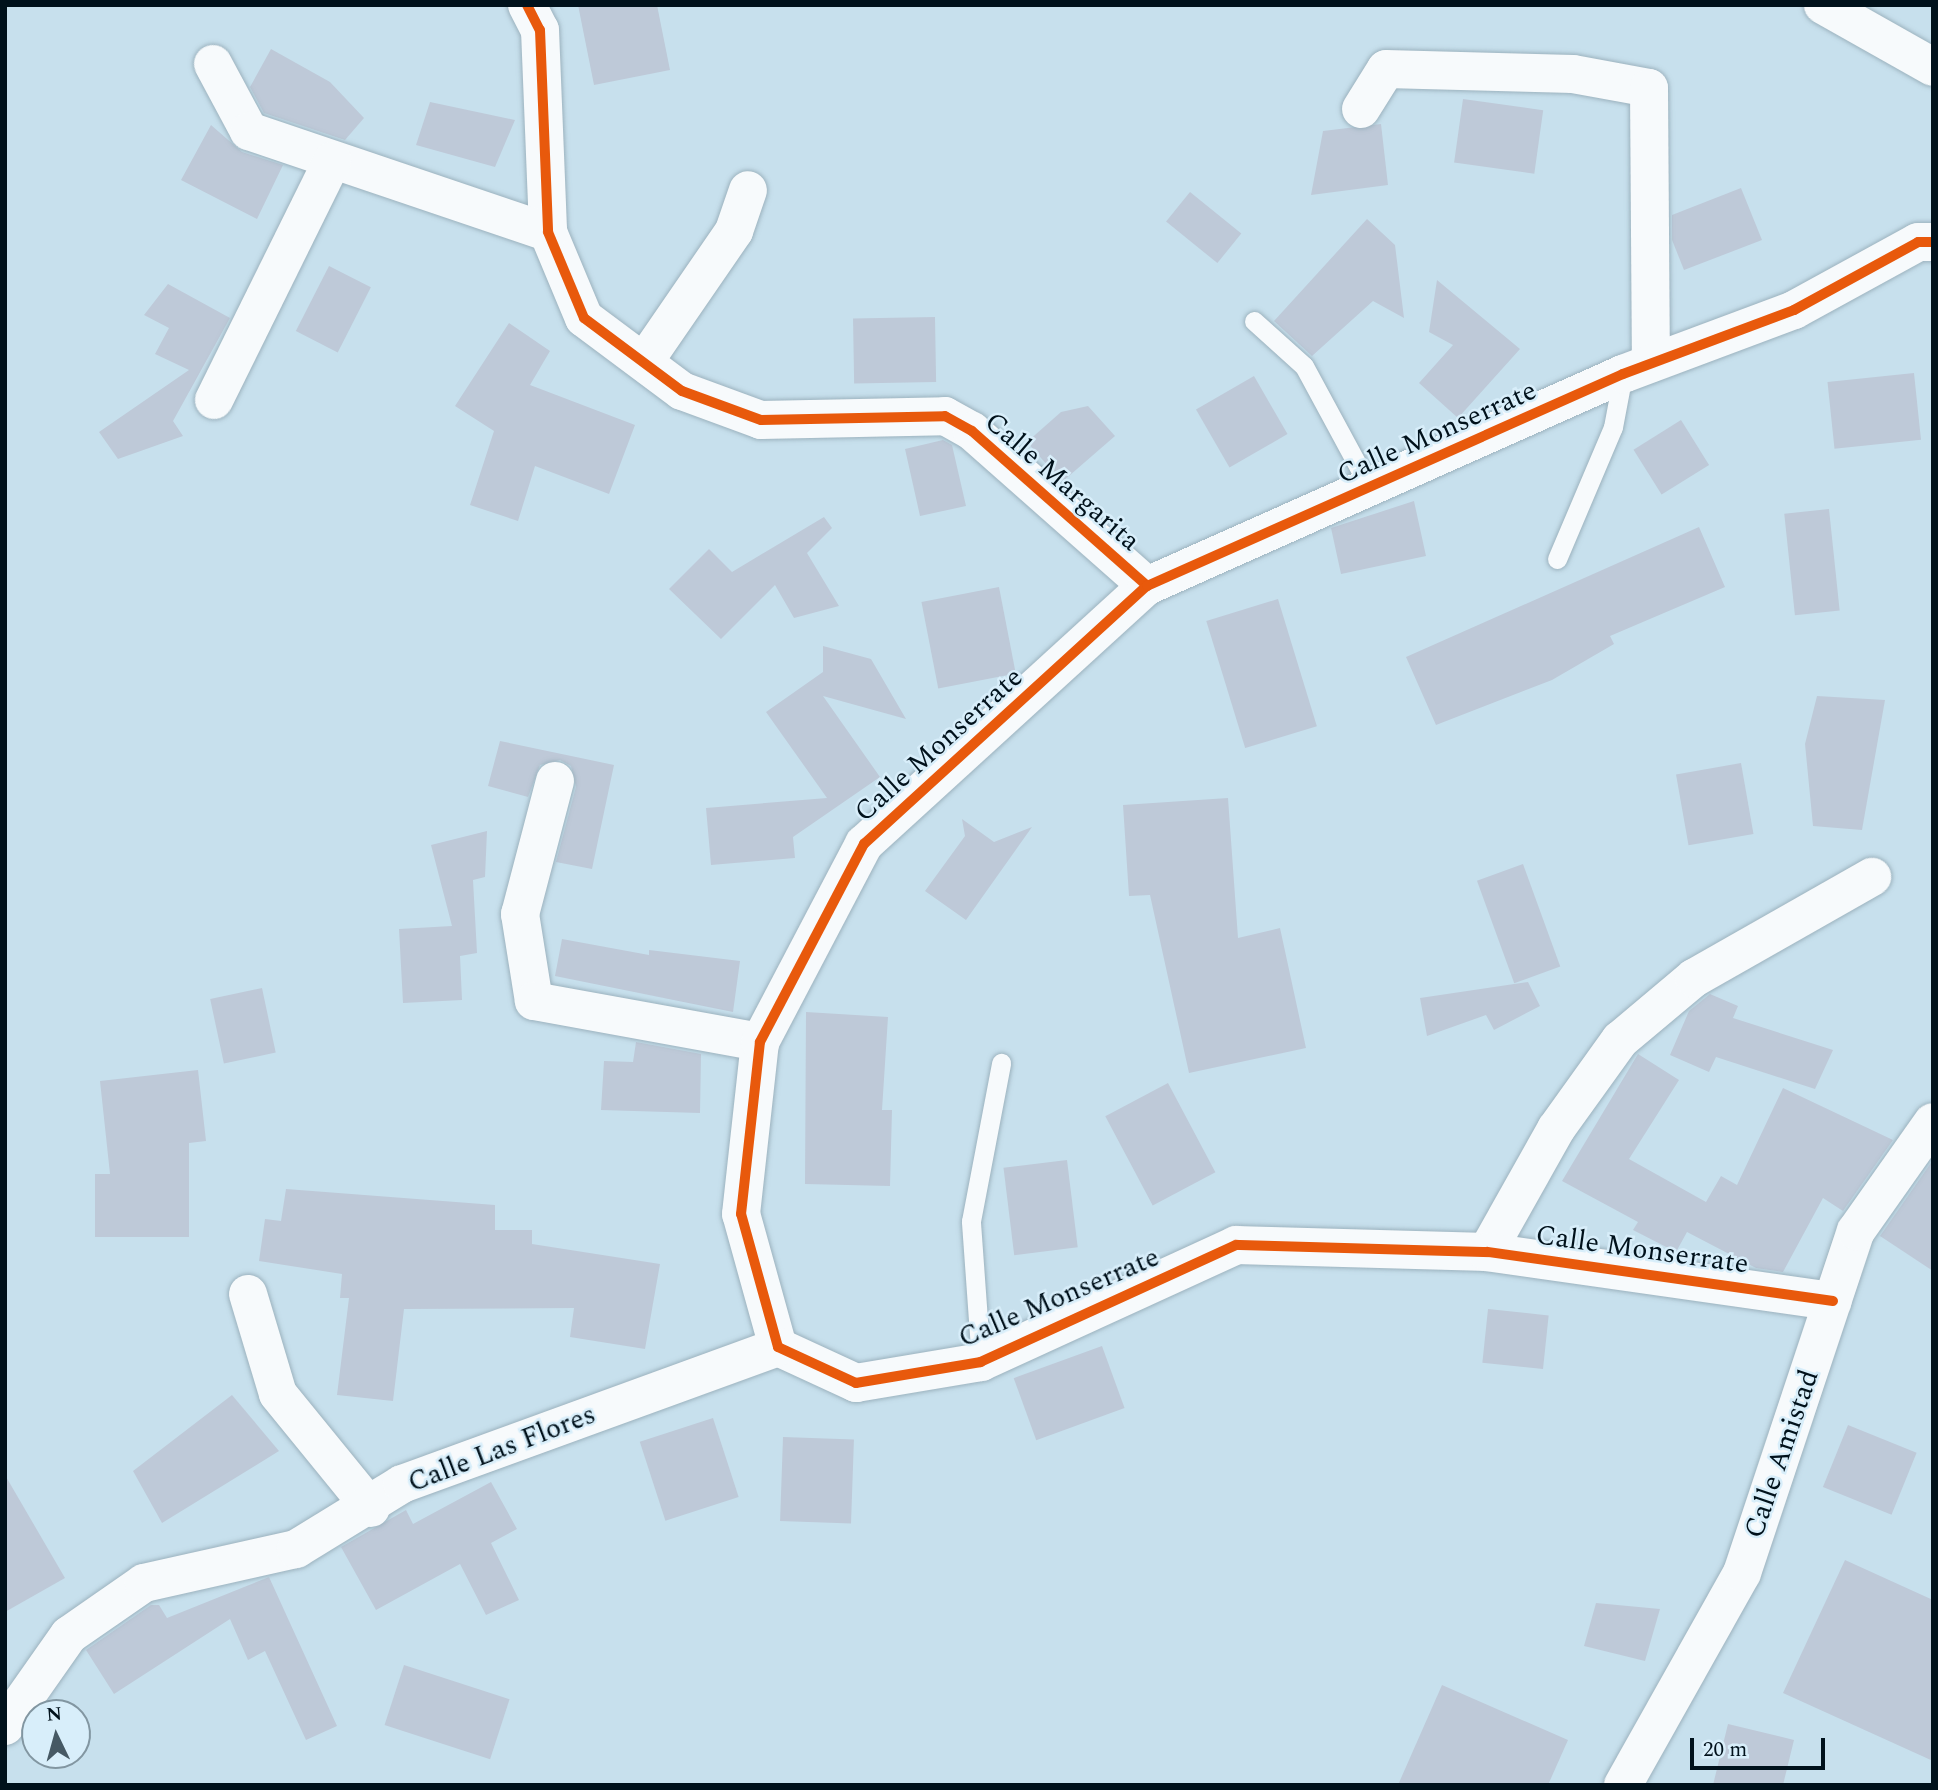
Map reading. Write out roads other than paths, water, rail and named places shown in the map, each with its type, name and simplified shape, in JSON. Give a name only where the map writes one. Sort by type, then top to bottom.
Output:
[{"type":"main road","name":"Calle Margarita","points":[[527,5],[540,30],[548,232],[584,318],[682,391],[761,420],[945,416],[972,431],[1146,586]]},
{"type":"main road","points":[[1823,5],[1933,67]]},
{"type":"main road","points":[[213,64],[249,131],[548,232]]},
{"type":"main road","points":[[1361,109],[1386,69],[1573,74],[1649,88],[1637,369]]},
{"type":"main road","points":[[214,400],[332,161]]},
{"type":"main road","points":[[644,362],[734,231],[748,190]]},
{"type":"main road","name":"Calle Monserrate","points":[[1833,1301],[1487,1252],[1236,1245],[981,1362],[856,1383],[778,1347],[741,1214],[760,1042],[864,844],[1146,586],[1637,369],[1794,310],[1918,242],[1933,242]]},
{"type":"main road","points":[[555,781],[520,914],[534,1001],[760,1042]]},
{"type":"main road","points":[[1487,1252],[1556,1129],[1620,1040],[1694,978],[1872,877]]},
{"type":"main road","name":"Calle Amistad","points":[[1623,1785],[1742,1573],[1856,1231],[1933,1122]]},
{"type":"main road","points":[[248,1294],[278,1394],[371,1508]]},
{"type":"main road","name":"Calle Las Flores","points":[[5,1726],[69,1634],[144,1583],[296,1549],[371,1508],[402,1484],[778,1347]]},
{"type":"lane","points":[[1254,321],[1304,366],[1370,488]]},
{"type":"lane","points":[[1557,558],[1637,369]]},
{"type":"lane","points":[[981,1362],[971,1221],[1001,1063]]}]
